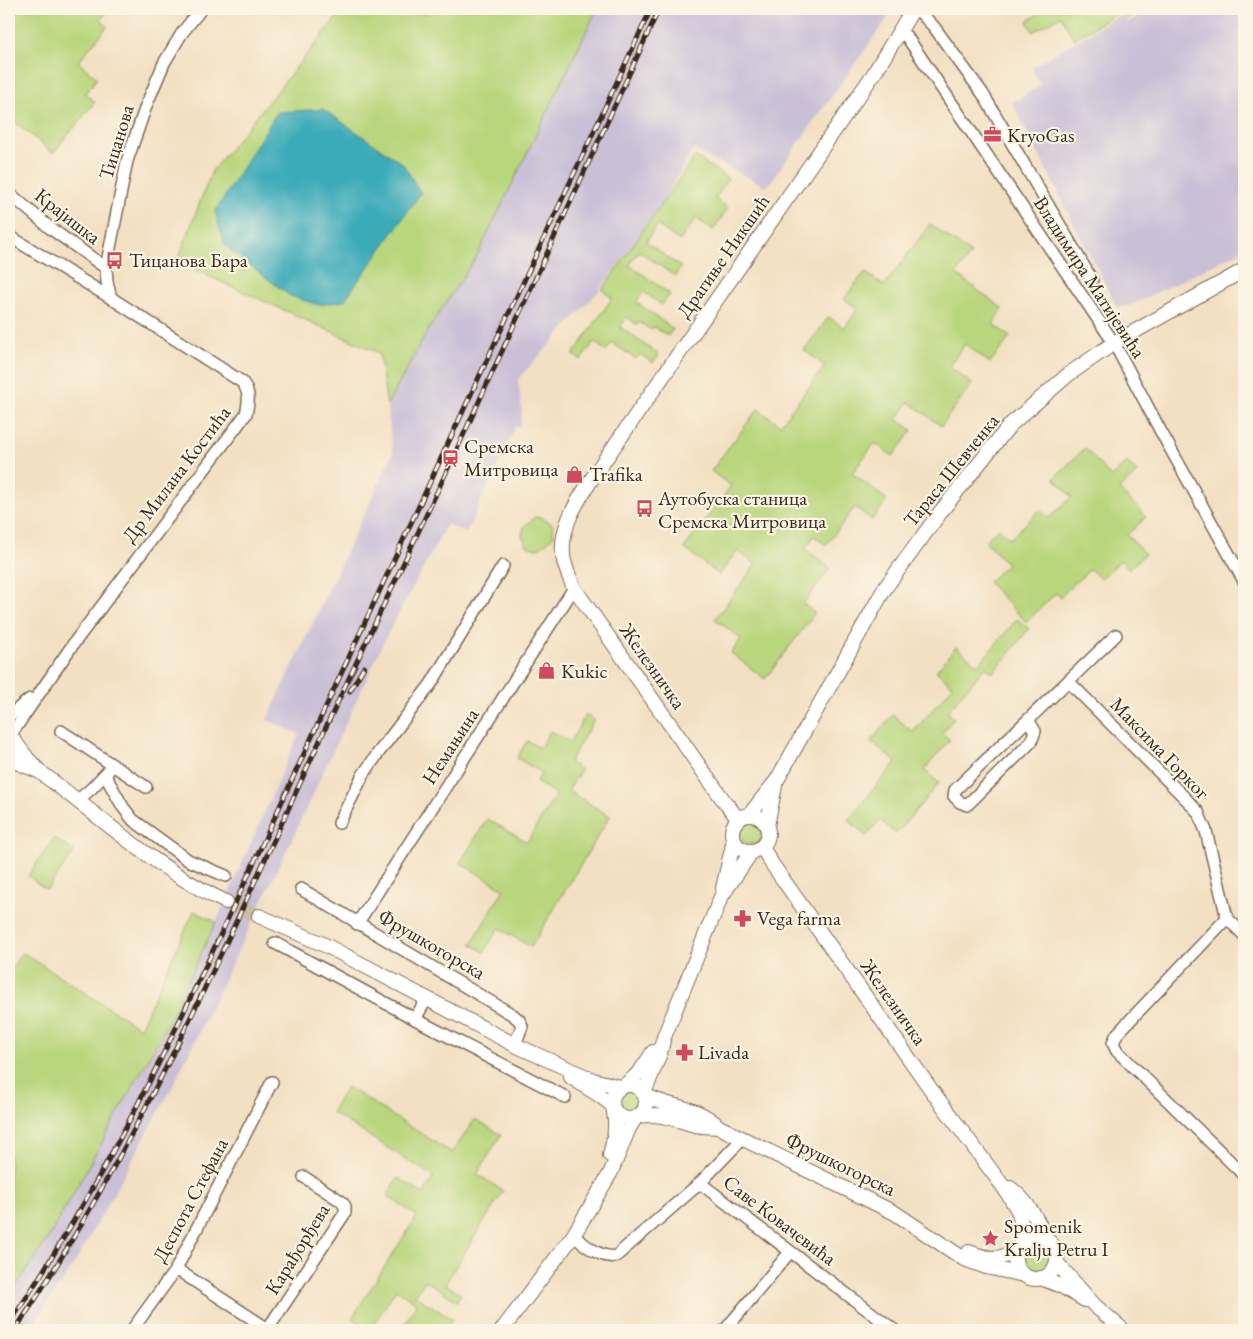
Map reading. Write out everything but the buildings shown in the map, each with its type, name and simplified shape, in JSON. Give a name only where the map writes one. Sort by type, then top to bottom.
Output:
[{"type":"street","name":"Тицанова","points":[[111,298],[106,268],[127,161],[146,106],[164,63],[182,33],[201,9]]},
{"type":"street","name":"Драгиње Никшић","points":[[566,525],[598,470],[873,75],[913,9]]},
{"type":"street","points":[[917,9],[934,28],[983,94],[1092,280]]},
{"type":"street","name":"Владимира Матијевића","points":[[900,32],[907,37],[964,124],[1114,343],[1244,581]]},
{"type":"street","name":"Крајишка","points":[[9,193],[50,228],[106,268]]},
{"type":"street","name":"Др Милана Костића","points":[[9,236],[111,298],[242,382],[247,389],[248,404],[246,414],[74,643],[10,737]]},
{"type":"street","name":"Тараса Шевченка","points":[[744,818],[776,780],[885,588],[942,510],[1010,425],[1069,374],[1114,343],[1244,270]]},
{"type":"street","name":"Железничка","points":[[566,525],[563,555],[574,588],[724,801],[744,818]]},
{"type":"street","points":[[339,823],[363,775],[432,684],[503,566]]},
{"type":"street","name":"Немањина","points":[[357,924],[574,588]]},
{"type":"street","points":[[1028,720],[1035,731],[1031,742],[967,805],[960,802],[954,796],[955,790],[1116,635]]},
{"type":"street","name":"Максима Горког","points":[[1068,681],[1198,812],[1206,831],[1227,918]]},
{"type":"street","name":"Др Милана Костића","points":[[9,716],[22,707],[44,686]]},
{"type":"street","points":[[62,731],[108,770],[146,787]]},
{"type":"street","points":[[10,737],[40,772],[148,856],[201,890],[226,902]]},
{"type":"street","points":[[9,759],[40,772]]},
{"type":"street","points":[[78,800],[108,770]]},
{"type":"street","points":[[108,770],[123,808],[133,820],[188,860],[226,876]]},
{"type":"street","name":"Тараса Шевченка","points":[[767,826],[776,780]]},
{"type":"street","points":[[644,1094],[664,1038],[721,898],[734,840],[733,829],[744,818],[760,818],[767,826],[768,837],[721,898]]},
{"type":"street","points":[[734,840],[741,848],[757,849]]},
{"type":"street","name":"Железничка","points":[[757,849],[772,864],[932,1091],[998,1178],[1019,1212],[1022,1227],[1018,1247]]},
{"type":"street","name":"Фрушкогорска","points":[[301,889],[520,1020],[522,1026],[515,1045]]},
{"type":"street","points":[[259,916],[328,946],[544,1059],[594,1080],[623,1086],[636,1086],[644,1094],[645,1108],[629,1128],[611,1172],[599,1189],[573,1236],[502,1330]]},
{"type":"street","points":[[1244,935],[1227,918],[1116,1034],[1113,1043],[1117,1051],[1244,1175]]},
{"type":"street","points":[[275,942],[415,1019],[565,1097]]},
{"type":"street","points":[[415,1019],[427,998]]},
{"type":"street","points":[[599,1189],[614,1140],[616,1124],[613,1095],[636,1078],[645,1067],[653,1051],[664,1038]]},
{"type":"street","points":[[544,1059],[598,1094],[623,1118],[638,1117]]},
{"type":"street","name":"Деспота Стефана","points":[[132,1330],[176,1270],[272,1082]]},
{"type":"street","name":"Фрушкогорска","points":[[644,1094],[654,1100],[686,1107],[710,1119],[719,1127],[895,1213],[975,1264],[1024,1275]]},
{"type":"street","name":"Фрушкогорска","points":[[638,1117],[651,1113],[696,1125],[719,1127]]},
{"type":"street","points":[[700,1183],[743,1138]]},
{"type":"street","name":"Карађорђева","points":[[176,1270],[268,1330],[346,1209],[341,1201],[304,1177]]},
{"type":"street","name":"Железничка","points":[[998,1178],[1016,1192],[1029,1207],[1046,1239]]},
{"type":"street","name":"Саве Ковачевића","points":[[573,1236],[599,1253],[610,1257],[616,1256],[700,1183],[894,1330]]},
{"type":"street","points":[[1034,1236],[1046,1239],[1054,1246],[1057,1257],[1057,1263],[1051,1273],[1035,1279],[1024,1275],[1015,1261],[1018,1247],[1024,1240],[1034,1236]]},
{"type":"street","name":"Фрушкогорска","points":[[942,1243],[989,1258],[1008,1256],[1018,1247]]},
{"type":"street","points":[[725,1330],[790,1252]]},
{"type":"street","points":[[1057,1263],[1094,1305],[1123,1330]]},
{"type":"street","points":[[1041,1278],[1061,1286],[1094,1305]]},
{"type":"shaded area","points":[[597,9],[894,9],[767,187],[693,150],[657,211],[598,292],[518,379],[522,412],[520,427],[516,426],[466,533],[447,524],[385,639],[294,835],[173,1086],[79,1256],[30,1330],[9,1330],[9,1296],[49,1237],[167,1026],[216,922],[299,734],[267,720],[393,453],[387,405],[430,327],[478,254]]},
{"type":"shaded area","points":[[1149,9],[1244,9],[1244,250],[1129,306],[1117,307],[1012,103],[1041,85],[1031,68],[1122,13],[1128,22]]},
{"type":"green space","points":[[9,9],[109,9],[101,19],[107,27],[78,62],[97,78],[85,94],[95,102],[53,153],[9,117]]},
{"type":"green space","points":[[430,9],[597,9],[478,254],[430,327],[387,405],[379,353],[177,262],[212,171],[339,15],[429,13]]},
{"type":"green space","points":[[1038,9],[1143,9],[1127,18],[1122,10],[1074,39],[1061,16],[1033,32],[1027,21],[1040,13]]},
{"type":"green space","points":[[695,156],[728,179],[715,199],[728,208],[713,230],[696,218],[680,241],[657,225],[646,242],[681,267],[675,276],[639,251],[629,265],[670,294],[662,305],[644,292],[636,302],[673,329],[668,336],[654,327],[651,330],[639,322],[637,325],[627,317],[620,327],[659,355],[653,363],[640,354],[636,359],[612,343],[606,351],[594,342],[581,360],[573,355],[612,298],[602,290]]},
{"type":"green space","points":[[930,224],[971,254],[956,274],[1003,309],[993,324],[1010,337],[990,363],[965,344],[949,366],[972,384],[941,426],[909,402],[897,419],[912,430],[893,456],[875,443],[852,473],[887,500],[872,520],[855,507],[826,545],[814,536],[805,549],[830,568],[803,604],[815,613],[765,679],[731,653],[741,639],[715,619],[756,564],[737,551],[719,575],[684,548],[731,486],[711,471],[758,409],[780,425],[825,366],[804,350],[829,317],[844,328],[858,309],[844,299],[865,272],[884,286]]},
{"type":"green space","points":[[1085,448],[1111,477],[1127,462],[1137,473],[1119,489],[1146,517],[1127,535],[1145,554],[1129,569],[1121,560],[1101,579],[1090,569],[1060,597],[1056,593],[1026,622],[988,582],[1007,564],[985,541],[999,528],[1010,539],[1040,510],[1049,518],[1072,497],[1054,478]]},
{"type":"green space","points":[[535,517],[542,518],[552,524],[554,536],[538,548],[526,545],[522,535],[524,526]]},
{"type":"green space","points":[[1017,619],[1029,629],[993,673],[985,667],[947,712],[954,718],[942,733],[950,740],[924,770],[939,783],[896,834],[880,820],[866,836],[848,820],[896,762],[871,741],[893,715],[913,732],[953,686],[936,671],[956,647],[978,665]]},
{"type":"green space","points":[[586,715],[594,720],[569,762],[581,770],[568,791],[610,816],[531,947],[499,928],[484,952],[471,944],[504,889],[460,863],[487,819],[527,842],[556,794],[536,782],[542,773],[517,758],[527,741],[540,748],[550,731],[570,742]]},
{"type":"green space","points":[[750,822],[760,829],[761,833],[754,843],[750,844],[740,837],[739,833],[746,823]]},
{"type":"green space","points":[[54,838],[74,852],[47,890],[28,876]]},
{"type":"green space","points":[[194,911],[216,922],[167,1025],[49,1237],[9,1296],[9,974],[22,952],[140,1028]]},
{"type":"green space","points":[[347,1087],[452,1153],[475,1119],[501,1135],[477,1174],[503,1191],[445,1284],[461,1294],[457,1301],[425,1280],[415,1296],[452,1319],[445,1330],[408,1330],[403,1327],[417,1303],[396,1289],[370,1330],[354,1330],[359,1323],[352,1318],[417,1216],[387,1196],[398,1178],[423,1194],[434,1177],[331,1112]]},
{"type":"green space","points":[[628,1091],[638,1098],[639,1102],[632,1112],[628,1113],[618,1106],[617,1102],[624,1092]]},
{"type":"green space","points":[[1036,1243],[1046,1247],[1050,1257],[1046,1267],[1036,1271],[1026,1267],[1022,1257],[1026,1247]]},
{"type":"water","points":[[323,109],[403,164],[421,193],[344,301],[318,305],[290,296],[225,246],[215,212],[277,112]]},
{"type":"tunnel","points":[[226,902],[259,916]]},
{"type":"railway","points":[[9,1324],[53,1255],[94,1185],[170,1040],[651,9]]},
{"type":"railway","points":[[15,1330],[59,1262],[100,1192],[176,1048],[502,352],[659,9]]},
{"type":"railway","points":[[350,691],[364,667]]},
{"type":"place","name":"KryoGas","points":[[993,135]]},
{"type":"place","name":"Тицанова Бара","points":[[115,260]]},
{"type":"place","name":"Сремска Митровица","points":[[450,458]]},
{"type":"place","name":"Trafika","points":[[575,474]]},
{"type":"place","name":"Аутобуска станица Сремска Митровица","points":[[644,509]]},
{"type":"place","name":"Kukic","points":[[547,671]]},
{"type":"place","name":"Vega farma","points":[[743,918]]},
{"type":"place","name":"Livada","points":[[684,1052]]},
{"type":"place","name":"Spomenik Kralju Petru I","points":[[990,1238]]}]
